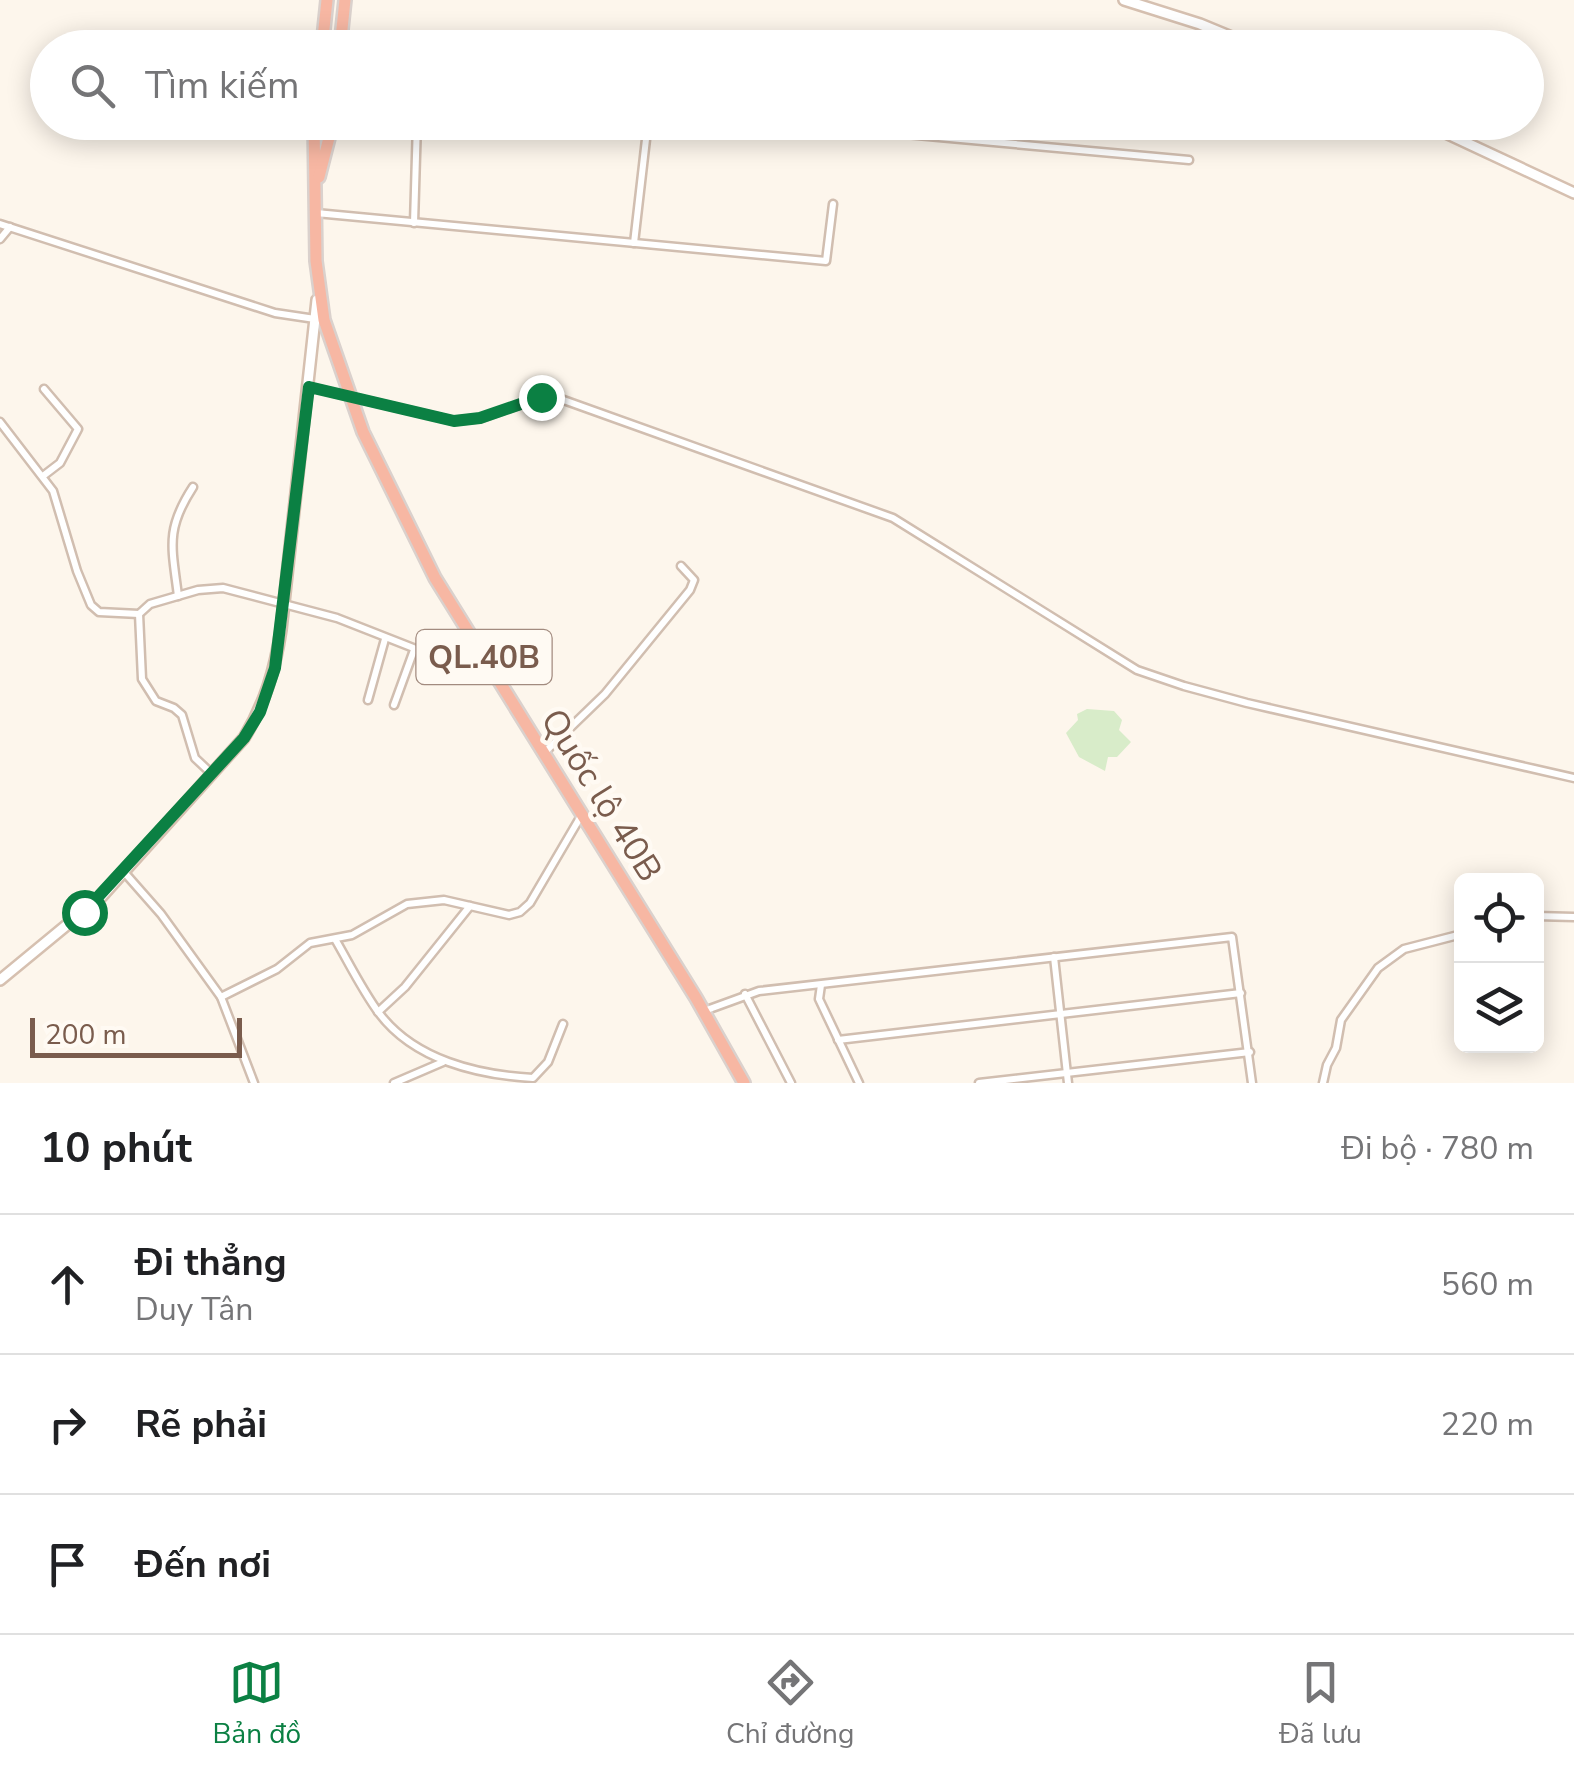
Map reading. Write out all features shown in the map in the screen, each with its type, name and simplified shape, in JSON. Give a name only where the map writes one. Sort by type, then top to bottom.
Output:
[{"type":"highway","points":[[324,30],[327,0]]},
{"type":"highway","points":[[342,30],[345,0]]},
{"type":"highway","name":"Quốc lộ 40B","points":[[314,140],[317,272],[324,320],[362,432],[435,578],[744,1083]]},
{"type":"highway","name":"Quốc lộ 40B","points":[[314,195],[328,140]]},
{"type":"street","points":[[1124,0],[1214,30]]},
{"type":"street","points":[[414,223],[416,140]]},
{"type":"street","points":[[634,243],[646,140]]},
{"type":"street","points":[[971,140],[1189,160]]},
{"type":"street","points":[[1461,140],[1574,193]]},
{"type":"street","points":[[314,212],[826,261],[833,204]]},
{"type":"street","points":[[0,224],[275,313],[316,319]]},
{"type":"street","points":[[0,239],[10,227]]},
{"type":"street","points":[[0,980],[84,912],[123,872],[244,738],[260,712],[275,668],[284,604],[316,319],[317,272]]},
{"type":"street","points":[[309,387],[454,421],[480,418],[527,400],[558,398],[893,518],[1137,670],[1247,702],[1574,778]]},
{"type":"street","points":[[43,476],[60,463],[78,429],[44,389]]},
{"type":"street","points":[[0,422],[56,497],[91,605],[105,614],[139,614],[150,604],[223,588],[338,618],[444,660]]},
{"type":"street","points":[[178,596],[174,520],[193,487]]},
{"type":"street","points":[[544,753],[605,694],[690,590],[694,580],[681,566]]},
{"type":"street","points":[[139,614],[142,679],[156,701],[182,716],[195,758],[212,774]]},
{"type":"street","points":[[368,700],[385,638]]},
{"type":"street","points":[[394,704],[414,650]]},
{"type":"street","points":[[221,997],[277,969],[315,940],[358,932],[407,904],[444,900],[509,915],[526,908],[582,815]]},
{"type":"street","points":[[123,872],[173,929],[221,997],[250,1082]]},
{"type":"street","points":[[378,1012],[406,987],[470,906]]},
{"type":"street","points":[[1544,916],[1574,916]]},
{"type":"street","points":[[1323,1083],[1336,1048],[1340,1020],[1378,968],[1404,949],[1454,936]]},
{"type":"street","points":[[703,1011],[745,994],[1232,937],[1252,1083]]},
{"type":"street","points":[[335,939],[378,1012],[411,1041],[444,1062],[533,1078],[548,1062],[563,1024]]},
{"type":"street","points":[[1054,958],[1068,1083]]},
{"type":"street","points":[[820,985],[819,999],[859,1083]]},
{"type":"street","points":[[838,1040],[1240,993]]},
{"type":"street","points":[[745,994],[791,1083]]},
{"type":"street","points":[[979,1083],[1250,1052]]},
{"type":"street","points":[[394,1083],[444,1062]]},
{"type":"green space","points":[[1087,709],[1114,711],[1122,720],[1119,730],[1131,742],[1117,757],[1108,757],[1105,771],[1079,757],[1066,733],[1078,720],[1077,714]]},
{"type":"route","points":[[84,912],[244,738],[260,712],[275,668],[309,387],[454,421],[480,418],[541,397]]}]
